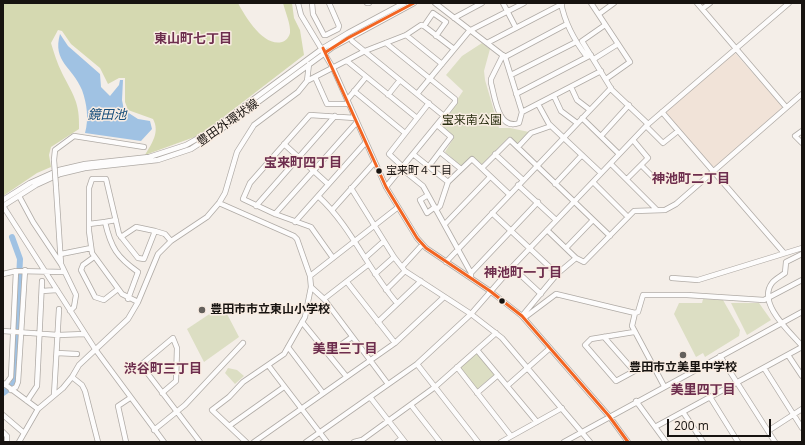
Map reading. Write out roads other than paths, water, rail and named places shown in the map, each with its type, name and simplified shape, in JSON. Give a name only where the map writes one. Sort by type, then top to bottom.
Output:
[{"type":"street","points":[[298,3],[301,14],[324,50],[333,68],[386,187],[422,245],[446,262],[471,275],[523,317],[609,416],[628,442]]},
{"type":"street","points":[[312,3],[313,14],[324,35],[338,29],[339,26],[329,3]]},
{"type":"street","name":"豊田外環状線","points":[[3,200],[30,183],[59,170],[85,164],[149,157],[186,145],[209,132],[348,32],[404,3]]},
{"type":"street","name":"豊田外環状線","points":[[3,206],[49,178],[71,171],[85,168],[144,163],[172,156],[191,149],[220,130],[309,64],[324,50],[414,3]]},
{"type":"street","points":[[454,18],[482,3]]},
{"type":"street","points":[[503,3],[516,28]]},
{"type":"street","points":[[418,94],[470,30],[524,3]]},
{"type":"street","points":[[591,3],[630,62],[606,79]]},
{"type":"street","points":[[599,14],[614,3]]},
{"type":"street","points":[[696,3],[786,107]]},
{"type":"street","points":[[702,10],[710,3]]},
{"type":"street","points":[[306,442],[417,364],[471,314],[512,267],[647,125],[789,3]]},
{"type":"street","points":[[438,4],[504,56],[522,112],[519,123],[514,124],[505,122],[501,117],[491,79],[504,56],[567,24]]},
{"type":"street","points":[[487,43],[562,4],[567,24],[576,42],[601,71],[611,88],[663,143],[678,131]]},
{"type":"street","points":[[424,26],[433,13],[446,22],[436,36]]},
{"type":"street","points":[[19,442],[38,409],[72,377],[79,365],[95,349],[124,323],[138,302],[158,254],[171,241],[207,217],[219,204],[225,193],[237,152],[251,128],[298,92],[307,81],[365,51],[406,35],[421,25],[454,49]]},
{"type":"street","points":[[590,57],[582,40],[606,25]]},
{"type":"street","points":[[406,35],[442,64]]},
{"type":"street","points":[[352,41],[444,116]]},
{"type":"street","points":[[511,75],[576,42]]},
{"type":"street","points":[[386,43],[456,99],[437,125],[386,187]]},
{"type":"street","points":[[516,94],[618,44]]},
{"type":"street","points":[[347,61],[417,118]]},
{"type":"street","points":[[307,81],[309,64]]},
{"type":"street","points":[[522,112],[601,71]]},
{"type":"street","points":[[316,77],[327,104],[348,102]]},
{"type":"street","points":[[348,102],[366,77]]},
{"type":"street","points":[[388,95],[400,80]]},
{"type":"street","points":[[571,87],[577,100],[590,110]]},
{"type":"street","points":[[446,262],[611,88]]},
{"type":"street","points":[[354,92],[405,133]]},
{"type":"street","points":[[547,230],[576,258],[584,262],[628,217],[637,210],[665,210],[676,204],[802,94]]},
{"type":"street","points":[[554,96],[561,111],[577,123]]},
{"type":"street","points":[[429,103],[388,155],[423,186],[445,224],[471,275]]},
{"type":"street","points":[[538,104],[551,126],[601,173]]},
{"type":"street","points":[[601,136],[629,106]]},
{"type":"street","points":[[662,112],[784,253]]},
{"type":"street","points":[[333,258],[311,227],[275,214],[243,199],[250,183],[312,114],[356,120]]},
{"type":"street","points":[[256,206],[335,116]]},
{"type":"street","points":[[582,118],[620,154]]},
{"type":"street","points":[[275,214],[356,120]]},
{"type":"street","points":[[429,166],[451,138],[437,125]]},
{"type":"street","points":[[518,147],[531,133],[551,126]]},
{"type":"street","points":[[802,131],[795,136],[802,143]]},
{"type":"street","points":[[61,264],[54,160],[55,150],[74,136],[144,146]]},
{"type":"street","points":[[482,168],[508,140],[518,147],[610,236]]},
{"type":"street","points":[[627,179],[648,156],[633,140]]},
{"type":"street","points":[[295,222],[366,142]]},
{"type":"street","points":[[284,144],[328,184]]},
{"type":"street","points":[[440,152],[461,169]]},
{"type":"street","points":[[413,154],[448,182]]},
{"type":"street","points":[[495,154],[523,180]]},
{"type":"street","points":[[555,184],[582,155]]},
{"type":"street","points":[[428,195],[420,200],[427,213],[440,206],[448,182],[472,159],[509,194]]},
{"type":"street","points":[[333,209],[374,163]]},
{"type":"street","points":[[611,164],[658,210]]},
{"type":"street","points":[[641,165],[653,177]]},
{"type":"street","points":[[445,224],[490,177]]},
{"type":"street","points":[[138,302],[128,299],[118,289],[94,257],[91,248],[89,224],[90,188],[94,178],[106,179],[121,237],[138,258],[143,260],[155,231]]},
{"type":"street","points":[[593,182],[628,217]]},
{"type":"street","points":[[518,185],[556,220]]},
{"type":"street","points":[[351,188],[394,257],[404,269],[471,314],[502,338],[590,442]]},
{"type":"street","points":[[19,196],[33,222],[61,264],[76,295],[74,307],[70,311]]},
{"type":"street","points":[[318,196],[333,209],[375,274],[397,303]]},
{"type":"street","points":[[471,275],[538,202]]},
{"type":"street","points":[[219,204],[294,236],[297,239],[310,276],[311,287],[302,322],[284,354],[243,382],[229,397],[212,410],[246,442]]},
{"type":"street","points":[[3,206],[95,349],[164,442]]},
{"type":"street","points":[[310,276],[374,225],[398,208]]},
{"type":"street","points":[[492,213],[557,274]]},
{"type":"street","points":[[89,224],[116,220]]},
{"type":"street","points":[[566,248],[593,220]]},
{"type":"street","points":[[105,222],[109,242],[128,266],[138,272],[128,299]]},
{"type":"street","points":[[121,237],[136,227],[165,234],[171,241]]},
{"type":"street","points":[[365,258],[384,241]]},
{"type":"street","points":[[386,290],[422,245]]},
{"type":"street","points":[[60,254],[91,248]]},
{"type":"street","points":[[672,278],[698,280],[802,248]]},
{"type":"street","points":[[655,427],[802,346],[768,304],[767,298],[772,282],[785,273],[786,262],[802,254]]},
{"type":"street","points":[[94,257],[83,265],[81,270],[95,297],[104,300],[118,289]]},
{"type":"street","points":[[375,274],[394,257]]},
{"type":"street","points":[[523,317],[557,274],[576,258]]},
{"type":"street","points":[[324,299],[369,264]]},
{"type":"street","points":[[512,267],[541,294]]},
{"type":"street","points":[[3,274],[25,270],[64,272]]},
{"type":"street","points":[[25,270],[11,377],[4,384],[38,409]]},
{"type":"street","points":[[12,390],[16,387],[18,382],[16,271]]},
{"type":"street","points":[[664,386],[632,326],[635,313],[638,312],[643,295],[687,295],[764,300],[802,280]]},
{"type":"street","points":[[27,401],[36,386],[42,281]]},
{"type":"street","points":[[378,322],[421,281]]},
{"type":"street","points":[[347,282],[395,343]]},
{"type":"street","points":[[311,287],[324,299],[388,384]]},
{"type":"street","points":[[42,291],[57,290]]},
{"type":"street","points":[[523,317],[556,294],[635,313]]},
{"type":"street","points":[[254,442],[395,343],[444,297]]},
{"type":"street","points":[[54,395],[59,309]]},
{"type":"street","points":[[564,442],[636,401],[802,312]]},
{"type":"street","points":[[302,322],[346,376]]},
{"type":"street","points":[[3,331],[58,335],[85,334]]},
{"type":"street","points":[[634,332],[591,339],[585,345],[616,381],[651,362]]},
{"type":"street","points":[[356,442],[362,440],[435,387],[496,333]]},
{"type":"street","points":[[328,354],[352,336]]},
{"type":"street","points":[[604,337],[634,371]]},
{"type":"street","points":[[162,393],[176,381],[177,348],[173,338],[142,365],[162,393],[200,442]]},
{"type":"street","points":[[154,430],[177,412],[243,343]]},
{"type":"street","points":[[288,347],[323,393]]},
{"type":"street","points":[[508,386],[550,348]]},
{"type":"street","points":[[477,350],[537,422]]},
{"type":"street","points":[[57,353],[77,354]]},
{"type":"street","points":[[788,355],[802,376]]},
{"type":"street","points":[[720,356],[775,442]]},
{"type":"street","points":[[417,364],[478,442]]},
{"type":"street","points":[[268,365],[327,442]]},
{"type":"street","points":[[457,367],[511,436]]},
{"type":"street","points":[[764,368],[802,428]]},
{"type":"street","points":[[477,393],[498,374]]},
{"type":"street","points":[[72,377],[82,384],[85,391],[98,442]]},
{"type":"street","points":[[229,426],[284,387]]},
{"type":"street","points":[[370,397],[404,440],[397,442]]},
{"type":"street","points":[[710,397],[738,442]]},
{"type":"street","points":[[126,442],[118,406],[130,398]]},
{"type":"street","points":[[636,401],[666,442]]},
{"type":"street","points":[[411,405],[440,442]]},
{"type":"street","points":[[501,442],[562,408]]},
{"type":"street","points":[[768,431],[802,409]]},
{"type":"street","points":[[683,412],[703,442]]},
{"type":"street","points":[[3,415],[24,433]]},
{"type":"street","points":[[3,432],[7,436],[7,442]]},
{"type":"water","name":"鏡田池","points":[[60,34],[68,46],[100,74],[101,87],[110,96],[119,85],[120,80],[123,80],[122,100],[124,110],[138,119],[150,121],[152,129],[141,141],[85,133],[87,112],[85,101],[78,82],[61,58],[58,44]]},
{"type":"waterway","points":[[3,393],[14,383],[20,259],[12,237]]},
{"type":"place","name":"宝来町４丁目","points":[[379,171]]},
{"type":"place","name":"豊田市市立東山小学校","points":[[202,310]]},
{"type":"place","name":"豊田市立美里中学校","points":[[683,355]]},
{"type":"district","name":"東山町七丁目","points":[[193,39]]},
{"type":"district","name":"宝来町四丁目","points":[[303,163]]},
{"type":"district","name":"神池町二丁目","points":[[691,179]]},
{"type":"district","name":"神池町一丁目","points":[[523,273]]},
{"type":"district","name":"美里三丁目","points":[[345,349]]},
{"type":"district","name":"渋谷町三丁目","points":[[163,369]]},
{"type":"district","name":"美里四丁目","points":[[703,390]]},
{"type":"park label","name":"宝来南公園","points":[[472,121]]}]
